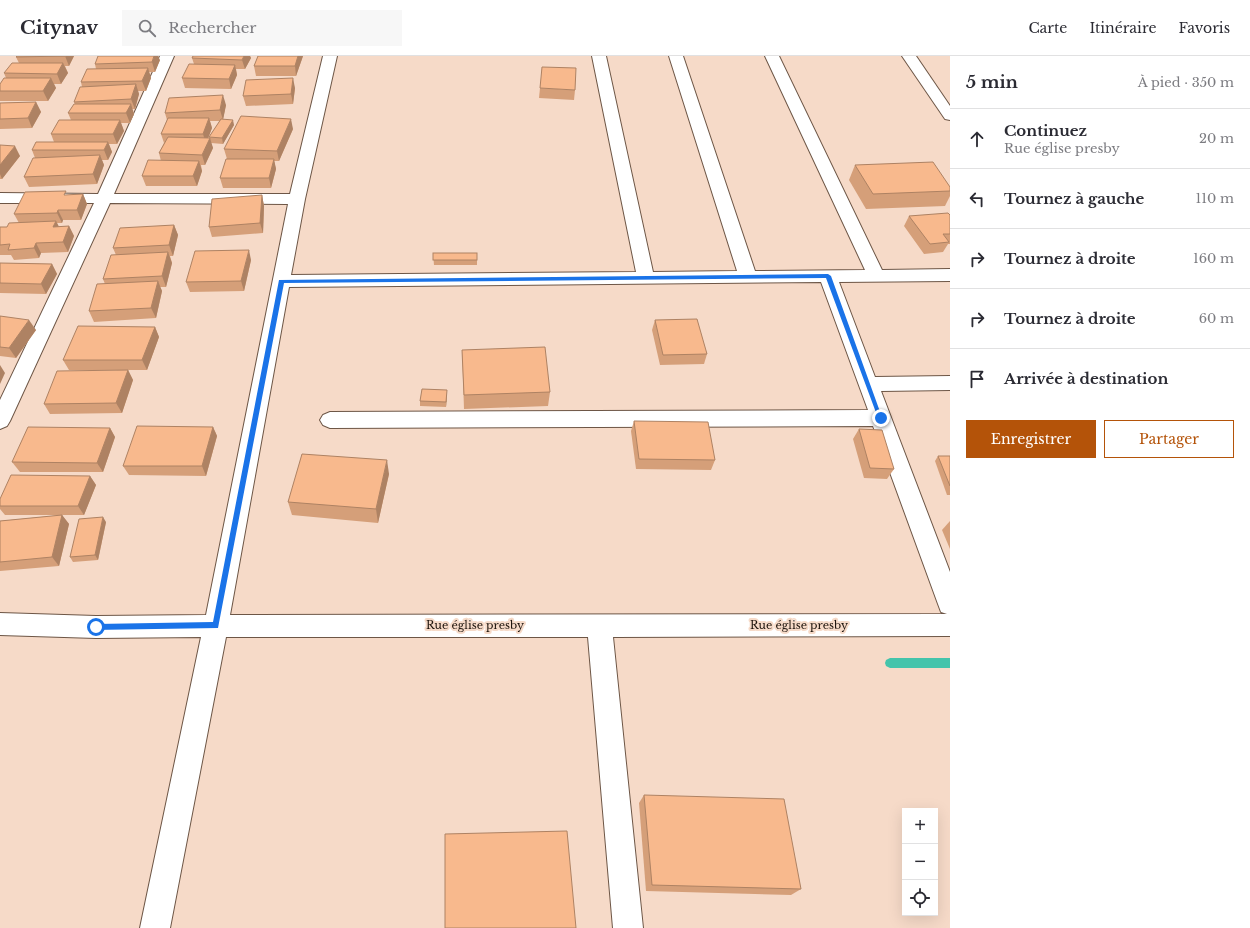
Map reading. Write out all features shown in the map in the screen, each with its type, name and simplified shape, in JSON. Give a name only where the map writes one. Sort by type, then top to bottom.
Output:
[{"type":"street","points":[[0,421],[104,199],[167,56]]},
{"type":"street","points":[[155,928],[216,626],[297,199],[330,56]]},
{"type":"street","points":[[600,56],[646,278]]},
{"type":"street","points":[[676,56],[748,277]]},
{"type":"street","points":[[772,56],[876,276]]},
{"type":"street","points":[[909,56],[950,116]]},
{"type":"street","points":[[0,198],[297,199]]},
{"type":"street","points":[[281,281],[950,275]]},
{"type":"street","points":[[828,276],[950,604]]},
{"type":"street","points":[[868,384],[950,383]]},
{"type":"street","points":[[330,420],[881,418]]},
{"type":"street","name":"Rue église presby","points":[[0,624],[96,627],[950,625]]},
{"type":"street","points":[[599,625],[628,928]]},
{"type":"building","points":[[17,56],[65,56],[16,57]]},
{"type":"building","points":[[98,56],[154,56],[152,62],[95,64]]},
{"type":"building","points":[[193,56],[244,56],[242,60],[192,58]]},
{"type":"building","points":[[258,56],[298,56],[295,66],[254,66]]},
{"type":"building","points":[[12,63],[63,63],[57,74],[4,73]]},
{"type":"building","points":[[189,64],[235,65],[229,79],[182,78]]},
{"type":"building","points":[[542,67],[576,68],[575,90],[540,88]]},
{"type":"building","points":[[148,68],[142,81],[81,82],[87,69]]},
{"type":"building","points":[[4,78],[51,78],[43,91],[0,91],[0,84]]},
{"type":"building","points":[[293,78],[291,94],[243,96],[246,80]]},
{"type":"building","points":[[136,84],[131,99],[74,102],[80,87]]},
{"type":"building","points":[[223,95],[220,110],[165,113],[169,98]]},
{"type":"building","points":[[36,102],[28,118],[0,119],[0,103]]},
{"type":"building","points":[[74,104],[131,104],[126,113],[68,113]]},
{"type":"building","points":[[241,116],[291,119],[277,151],[224,149]]},
{"type":"building","points":[[168,118],[209,118],[203,134],[161,134]]},
{"type":"building","points":[[221,119],[233,120],[222,138],[209,137]]},
{"type":"building","points":[[59,120],[120,120],[113,134],[51,134]]},
{"type":"building","points":[[168,137],[210,138],[202,155],[159,153]]},
{"type":"building","points":[[36,142],[108,142],[104,150],[32,150]]},
{"type":"building","points":[[0,145],[15,146],[0,165]]},
{"type":"building","points":[[100,155],[93,174],[24,177],[33,158]]},
{"type":"building","points":[[226,159],[274,159],[269,178],[220,178]]},
{"type":"building","points":[[148,160],[199,161],[193,176],[142,176]]},
{"type":"building","points":[[933,162],[950,187],[950,191],[873,194],[855,165]]},
{"type":"building","points":[[66,191],[64,195],[83,194],[77,210],[58,210],[57,213],[14,214],[25,192]]},
{"type":"building","points":[[262,195],[260,223],[209,227],[212,199]]},
{"type":"building","points":[[948,213],[950,215],[950,234],[943,234],[949,242],[930,244],[909,216]]},
{"type":"building","points":[[56,221],[53,227],[69,226],[63,242],[36,243],[34,248],[8,250],[10,244],[0,245],[0,227],[7,227],[9,223]]},
{"type":"building","points":[[174,225],[169,245],[113,248],[120,228]]},
{"type":"building","points":[[249,250],[241,281],[186,282],[195,251]]},
{"type":"building","points":[[168,252],[162,276],[103,279],[111,255]]},
{"type":"building","points":[[433,253],[477,253],[477,260],[433,260]]},
{"type":"building","points":[[0,263],[52,264],[41,284],[0,283]]},
{"type":"building","points":[[158,281],[151,308],[89,311],[97,284]]},
{"type":"building","points":[[0,316],[29,320],[9,348],[0,347]]},
{"type":"building","points":[[697,319],[707,354],[663,355],[655,320]]},
{"type":"building","points":[[78,326],[155,327],[142,360],[63,360]]},
{"type":"building","points":[[545,347],[550,392],[464,395],[462,350]]},
{"type":"building","points":[[128,370],[116,403],[44,404],[57,371]]},
{"type":"building","points":[[422,389],[447,390],[446,402],[420,401]]},
{"type":"building","points":[[634,421],[708,422],[715,460],[639,459]]},
{"type":"building","points":[[137,426],[213,427],[202,466],[123,466]]},
{"type":"building","points":[[28,427],[110,428],[97,463],[12,462]]},
{"type":"building","points":[[859,429],[882,430],[894,469],[870,468]]},
{"type":"building","points":[[302,454],[387,460],[376,509],[288,502]]},
{"type":"building","points":[[938,456],[950,456],[950,486]]},
{"type":"building","points":[[11,475],[90,476],[78,506],[0,506],[0,499]]},
{"type":"building","points":[[62,515],[52,557],[0,562],[0,521]]},
{"type":"building","points":[[103,517],[95,555],[70,557],[79,519]]},
{"type":"building","points":[[644,795],[784,799],[801,889],[652,885]]},
{"type":"building","points":[[567,831],[576,928],[445,928],[445,834]]},
{"type":"waterway","points":[[890,663],[950,663]]},
{"type":"route","points":[[96,627],[216,626],[281,281],[828,276],[881,418]]}]
